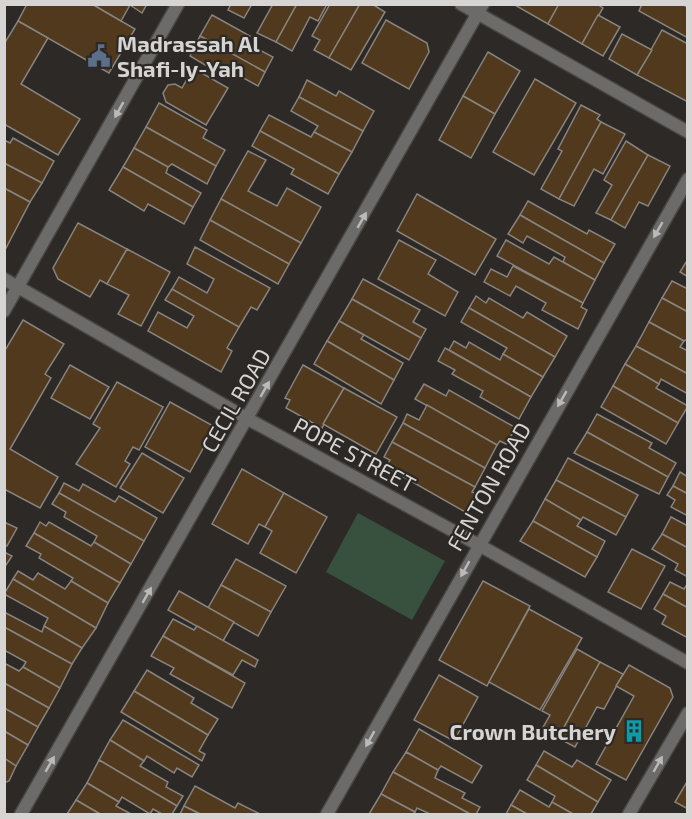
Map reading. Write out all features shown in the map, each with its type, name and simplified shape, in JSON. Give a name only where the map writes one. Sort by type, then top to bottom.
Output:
[{"type":"street","points":[[4,311],[178,4]]},
{"type":"street","points":[[461,4],[481,9],[687,132]]},
{"type":"street","name":"CECIL ROAD","points":[[21,814],[481,9]]},
{"type":"street","name":"FENTON ROAD","points":[[327,814],[687,179]]},
{"type":"street","name":"POPE STREET","points":[[4,279],[248,419],[479,544],[687,663]]},
{"type":"street","points":[[629,814],[687,713]]},
{"type":"green space","points":[[358,513],[445,561],[412,620],[326,572]]},
{"type":"building","name":"Madrassah Al Shafi-Iy-Yah","points":[[27,4],[92,4],[135,29],[109,73],[18,21]]},
{"type":"building","points":[[92,4],[147,4],[142,13],[130,5],[121,21]]},
{"type":"building","points":[[231,4],[252,4],[244,18],[228,10]]},
{"type":"building","points":[[273,4],[297,4],[276,42],[257,33]]},
{"type":"building","points":[[297,4],[327,4],[318,21],[310,17],[292,51],[276,42]]},
{"type":"building","points":[[330,4],[360,4],[329,58],[314,50],[320,40],[312,36]]},
{"type":"building","points":[[360,4],[372,4],[385,12],[351,70],[329,58]]},
{"type":"building","points":[[513,4],[559,4],[548,24]]},
{"type":"building","points":[[559,4],[597,4],[603,8],[582,44],[548,24]]},
{"type":"building","points":[[642,4],[682,4],[688,8],[688,38],[639,11]]},
{"type":"building","points":[[212,15],[250,36],[246,43],[273,57],[265,72],[200,36]]},
{"type":"building","points":[[598,15],[620,27],[603,56],[582,44]]},
{"type":"building","points":[[386,20],[427,43],[429,52],[409,89],[362,63]]},
{"type":"building","points":[[18,21],[48,38],[21,84],[80,119],[58,155],[4,124],[4,44]]},
{"type":"building","points":[[662,30],[688,44],[688,102],[637,75]]},
{"type":"building","points":[[622,34],[652,50],[637,75],[609,59]]},
{"type":"building","points":[[200,36],[265,72],[258,86],[231,71],[227,78],[190,56]]},
{"type":"building","points":[[488,52],[520,71],[495,114],[463,96]]},
{"type":"building","points":[[193,68],[228,88],[206,125],[166,102],[163,93],[168,85],[175,84],[182,88]]},
{"type":"building","points":[[535,79],[576,103],[534,175],[493,152]]},
{"type":"building","points":[[307,80],[336,96],[339,91],[374,111],[363,131],[299,97]]},
{"type":"building","points":[[463,96],[495,114],[471,158],[439,140]]},
{"type":"building","points":[[299,97],[363,131],[352,152],[314,132],[318,126],[291,111]]},
{"type":"building","points":[[159,103],[207,130],[203,138],[225,150],[216,166],[146,127]]},
{"type":"building","points":[[581,105],[600,115],[597,119],[601,122],[559,199],[541,189],[562,151],[558,149]]},
{"type":"building","points":[[269,115],[311,137],[314,132],[352,152],[339,174],[260,131]]},
{"type":"building","points":[[601,122],[625,134],[603,174],[594,169],[574,206],[559,199]]},
{"type":"building","points":[[146,127],[216,166],[207,184],[172,164],[168,167],[134,148]]},
{"type":"building","points":[[260,131],[339,174],[328,194],[291,174],[294,169],[252,146]]},
{"type":"building","points":[[13,138],[54,161],[42,183],[4,163],[4,140],[10,143]]},
{"type":"building","points":[[626,141],[648,155],[611,220],[596,213],[612,185],[604,180]]},
{"type":"building","points":[[134,148],[168,167],[166,173],[201,193],[193,207],[123,167]]},
{"type":"building","points":[[248,151],[266,160],[248,191],[277,206],[287,188],[321,207],[301,243],[221,199]]},
{"type":"building","points":[[648,155],[670,166],[648,206],[639,202],[625,228],[611,220]]},
{"type":"building","points":[[4,163],[42,183],[30,202],[4,188]]},
{"type":"building","points":[[123,167],[193,207],[184,224],[148,204],[144,211],[109,190]]},
{"type":"building","points":[[4,188],[30,202],[5,250],[4,249]]},
{"type":"building","points":[[417,194],[496,239],[475,275],[397,231]]},
{"type":"building","points":[[221,199],[301,243],[289,264],[210,220]]},
{"type":"building","points":[[528,201],[587,234],[589,230],[615,244],[604,263],[520,215]]},
{"type":"building","points":[[520,215],[604,263],[595,280],[563,262],[565,257],[527,236],[523,243],[508,234]]},
{"type":"building","points":[[210,220],[289,264],[278,284],[200,240]]},
{"type":"building","points":[[78,223],[127,249],[107,284],[100,280],[90,297],[58,279],[53,268]]},
{"type":"building","points":[[399,240],[436,260],[428,274],[458,292],[445,316],[378,279]]},
{"type":"building","points":[[506,240],[549,264],[554,257],[595,280],[583,303],[497,256]]},
{"type":"building","points":[[195,247],[270,288],[257,310],[251,307],[239,327],[171,291],[179,277],[207,293],[214,279],[187,264]]},
{"type":"building","points":[[127,249],[170,272],[141,326],[118,314],[129,295],[107,284]]},
{"type":"building","points":[[688,259],[688,277],[680,272]]},
{"type":"building","points":[[513,266],[583,303],[581,307],[587,310],[578,329],[542,310],[546,303],[516,286],[510,296],[484,282],[491,269],[507,277]]},
{"type":"building","points":[[363,279],[420,310],[413,322],[426,329],[421,338],[352,299]]},
{"type":"building","points":[[672,281],[688,289],[688,312],[662,298]]},
{"type":"building","points":[[172,289],[239,327],[227,348],[232,351],[221,372],[148,331],[158,312],[187,328],[194,316],[165,300]]},
{"type":"building","points":[[476,296],[486,303],[489,298],[523,318],[527,312],[567,336],[555,357],[469,308]]},
{"type":"building","points":[[662,298],[688,312],[688,339],[684,341],[649,322]]},
{"type":"building","points":[[352,299],[421,338],[409,360],[339,321]]},
{"type":"building","points":[[469,308],[555,357],[543,377],[503,354],[507,348],[461,322]]},
{"type":"building","points":[[23,320],[64,344],[45,374],[51,378],[10,449],[58,477],[40,508],[4,489],[4,352]]},
{"type":"building","points":[[339,321],[364,335],[361,339],[403,363],[394,380],[327,341]]},
{"type":"building","points":[[649,322],[684,341],[680,347],[688,351],[688,374],[636,346]]},
{"type":"building","points":[[327,341],[394,380],[381,404],[314,364]]},
{"type":"building","points":[[454,341],[466,348],[469,342],[500,360],[503,354],[543,377],[531,397],[449,350]]},
{"type":"building","points":[[636,346],[688,374],[688,394],[661,379],[659,384],[625,364]]},
{"type":"building","points":[[445,348],[531,397],[519,419],[480,397],[483,391],[452,374],[455,370],[438,361]]},
{"type":"building","points":[[625,364],[659,384],[656,388],[688,406],[678,423],[613,386]]},
{"type":"building","points":[[70,365],[109,387],[90,419],[51,398]]},
{"type":"building","points":[[303,365],[344,388],[322,428],[286,408],[290,400],[285,398]]},
{"type":"building","points":[[117,382],[163,407],[139,450],[133,447],[125,461],[130,464],[116,487],[76,464],[100,428],[93,424]]},
{"type":"building","points":[[424,384],[446,396],[449,390],[516,428],[506,444],[500,441],[497,445],[415,399]]},
{"type":"building","points":[[613,386],[678,423],[666,444],[601,407]]},
{"type":"building","points":[[344,388],[397,417],[376,454],[323,424]]},
{"type":"building","points":[[170,402],[215,427],[190,472],[145,447]]},
{"type":"building","points":[[427,405],[497,445],[485,468],[403,423],[407,414],[419,420]]},
{"type":"building","points":[[597,414],[652,443],[649,448],[676,463],[668,477],[587,432]]},
{"type":"building","points":[[403,423],[485,468],[475,487],[392,442]]},
{"type":"building","points":[[587,432],[668,477],[659,494],[574,453]]},
{"type":"building","points":[[392,442],[475,487],[472,492],[478,495],[467,513],[386,467],[390,460],[384,457]]},
{"type":"building","points":[[142,453],[184,478],[163,513],[120,488]]},
{"type":"building","points":[[568,458],[638,495],[626,517],[556,480]]},
{"type":"building","points":[[242,469],[284,493],[265,527],[259,524],[248,544],[212,524]]},
{"type":"building","points":[[680,472],[688,477],[688,494],[673,486]]},
{"type":"building","points":[[556,480],[626,517],[616,535],[583,517],[581,520],[545,499]]},
{"type":"building","points":[[64,483],[79,491],[83,484],[115,502],[119,496],[157,518],[144,541],[59,493]]},
{"type":"building","points":[[673,486],[688,494],[688,516],[671,507],[675,500],[667,495]]},
{"type":"building","points":[[59,493],[144,541],[131,564],[94,542],[97,536],[64,517],[66,512],[52,504]]},
{"type":"building","points":[[284,493],[327,517],[296,573],[260,553],[272,531],[265,527]]},
{"type":"building","points":[[545,499],[581,520],[577,526],[605,541],[597,557],[533,521]]},
{"type":"building","points":[[671,517],[688,526],[688,548],[662,534]]},
{"type":"building","points":[[533,521],[597,557],[585,577],[520,541]]},
{"type":"building","points":[[4,522],[17,528],[7,546],[4,544]]},
{"type":"building","points":[[40,522],[46,526],[49,522],[91,546],[94,542],[131,564],[120,583],[34,533]]},
{"type":"building","points":[[34,533],[120,583],[108,603],[71,581],[73,578],[39,558],[41,554],[26,546]]},
{"type":"building","points":[[662,534],[688,548],[688,577],[675,570],[678,564],[652,549]]},
{"type":"building","points":[[632,549],[665,566],[641,609],[608,592]]},
{"type":"building","points":[[4,552],[12,556],[4,568]]},
{"type":"building","points":[[236,559],[286,586],[271,612],[221,585]]},
{"type":"building","points":[[18,571],[33,580],[38,573],[65,589],[71,581],[108,603],[96,628],[13,579]]},
{"type":"building","points":[[13,579],[96,628],[82,648],[44,626],[48,618],[4,594]]},
{"type":"building","points":[[483,581],[530,606],[487,686],[439,660]]},
{"type":"building","points":[[670,582],[684,589],[688,583],[688,608],[663,594]]},
{"type":"building","points":[[221,585],[271,612],[258,636],[208,608]]},
{"type":"building","points":[[179,591],[234,622],[223,641],[168,610]]},
{"type":"building","points":[[663,594],[688,608],[688,638],[662,624],[666,616],[654,609]]},
{"type":"building","points":[[529,609],[582,638],[540,710],[489,682]]},
{"type":"building","points":[[4,612],[42,632],[44,626],[82,648],[72,664],[4,627]]},
{"type":"building","points":[[173,619],[194,630],[197,626],[258,660],[255,667],[242,660],[233,675],[163,636]]},
{"type":"building","points":[[4,627],[72,664],[60,688],[23,667],[26,662],[4,650]]},
{"type":"building","points":[[163,636],[245,683],[232,708],[170,674],[174,668],[151,656]]},
{"type":"building","points":[[577,649],[600,662],[558,738],[542,729],[550,715],[542,711]]},
{"type":"building","points":[[600,662],[623,674],[604,709],[597,707],[575,747],[558,738]]},
{"type":"building","points":[[4,663],[19,671],[23,667],[60,688],[49,708],[4,683]]},
{"type":"building","name":"Crown Butchery","points":[[629,665],[670,688],[673,697],[626,780],[596,764],[634,696],[616,686]]},
{"type":"building","points":[[147,670],[194,698],[191,703],[218,719],[208,735],[134,691]]},
{"type":"building","points":[[439,675],[478,697],[454,741],[414,720]]},
{"type":"building","points":[[4,683],[49,708],[38,727],[4,708]]},
{"type":"building","points":[[134,691],[208,735],[199,751],[205,754],[202,761],[121,712]]},
{"type":"building","points":[[4,708],[38,727],[28,745],[4,731]]},
{"type":"building","points":[[123,720],[199,765],[192,777],[177,768],[174,773],[147,756],[144,761],[110,740]]},
{"type":"building","points":[[419,729],[482,766],[472,783],[441,766],[438,770],[406,752]]},
{"type":"building","points":[[4,731],[28,745],[16,766],[4,758]]},
{"type":"building","points":[[110,740],[144,761],[140,766],[168,782],[166,787],[183,796],[177,806],[99,760]]},
{"type":"building","points":[[544,751],[572,767],[577,760],[611,780],[598,802],[536,765]]},
{"type":"building","points":[[406,752],[438,770],[435,778],[465,793],[462,798],[480,807],[476,814],[470,814],[393,772]]},
{"type":"building","points":[[4,758],[16,766],[9,781],[4,783]]},
{"type":"building","points":[[99,760],[177,806],[172,814],[162,814],[153,809],[150,814],[122,797],[119,802],[87,783]]},
{"type":"building","points":[[536,765],[598,802],[591,814],[573,814],[552,802],[555,796],[527,780]]},
{"type":"building","points":[[393,772],[470,814],[430,814],[417,808],[415,812],[381,794]]},
{"type":"building","points":[[688,780],[688,809],[675,802]]},
{"type":"building","points":[[87,783],[119,802],[116,806],[131,814],[100,814],[76,800]]},
{"type":"building","points":[[195,786],[235,808],[238,803],[260,814],[200,814],[184,806]]},
{"type":"building","points":[[520,790],[549,807],[552,802],[573,814],[527,814],[511,805]]},
{"type":"building","points":[[381,794],[415,812],[413,814],[369,814]]},
{"type":"building","points":[[76,800],[100,814],[67,814]]},
{"type":"building","points":[[511,805],[527,814],[506,814]]},
{"type":"building","points":[[184,806],[200,814],[180,814]]},
{"type":"place","name":"Madrassah Al Shafi-Iy-Yah","points":[[99,56]]},
{"type":"place","name":"Crown Butchery","points":[[634,731]]}]
